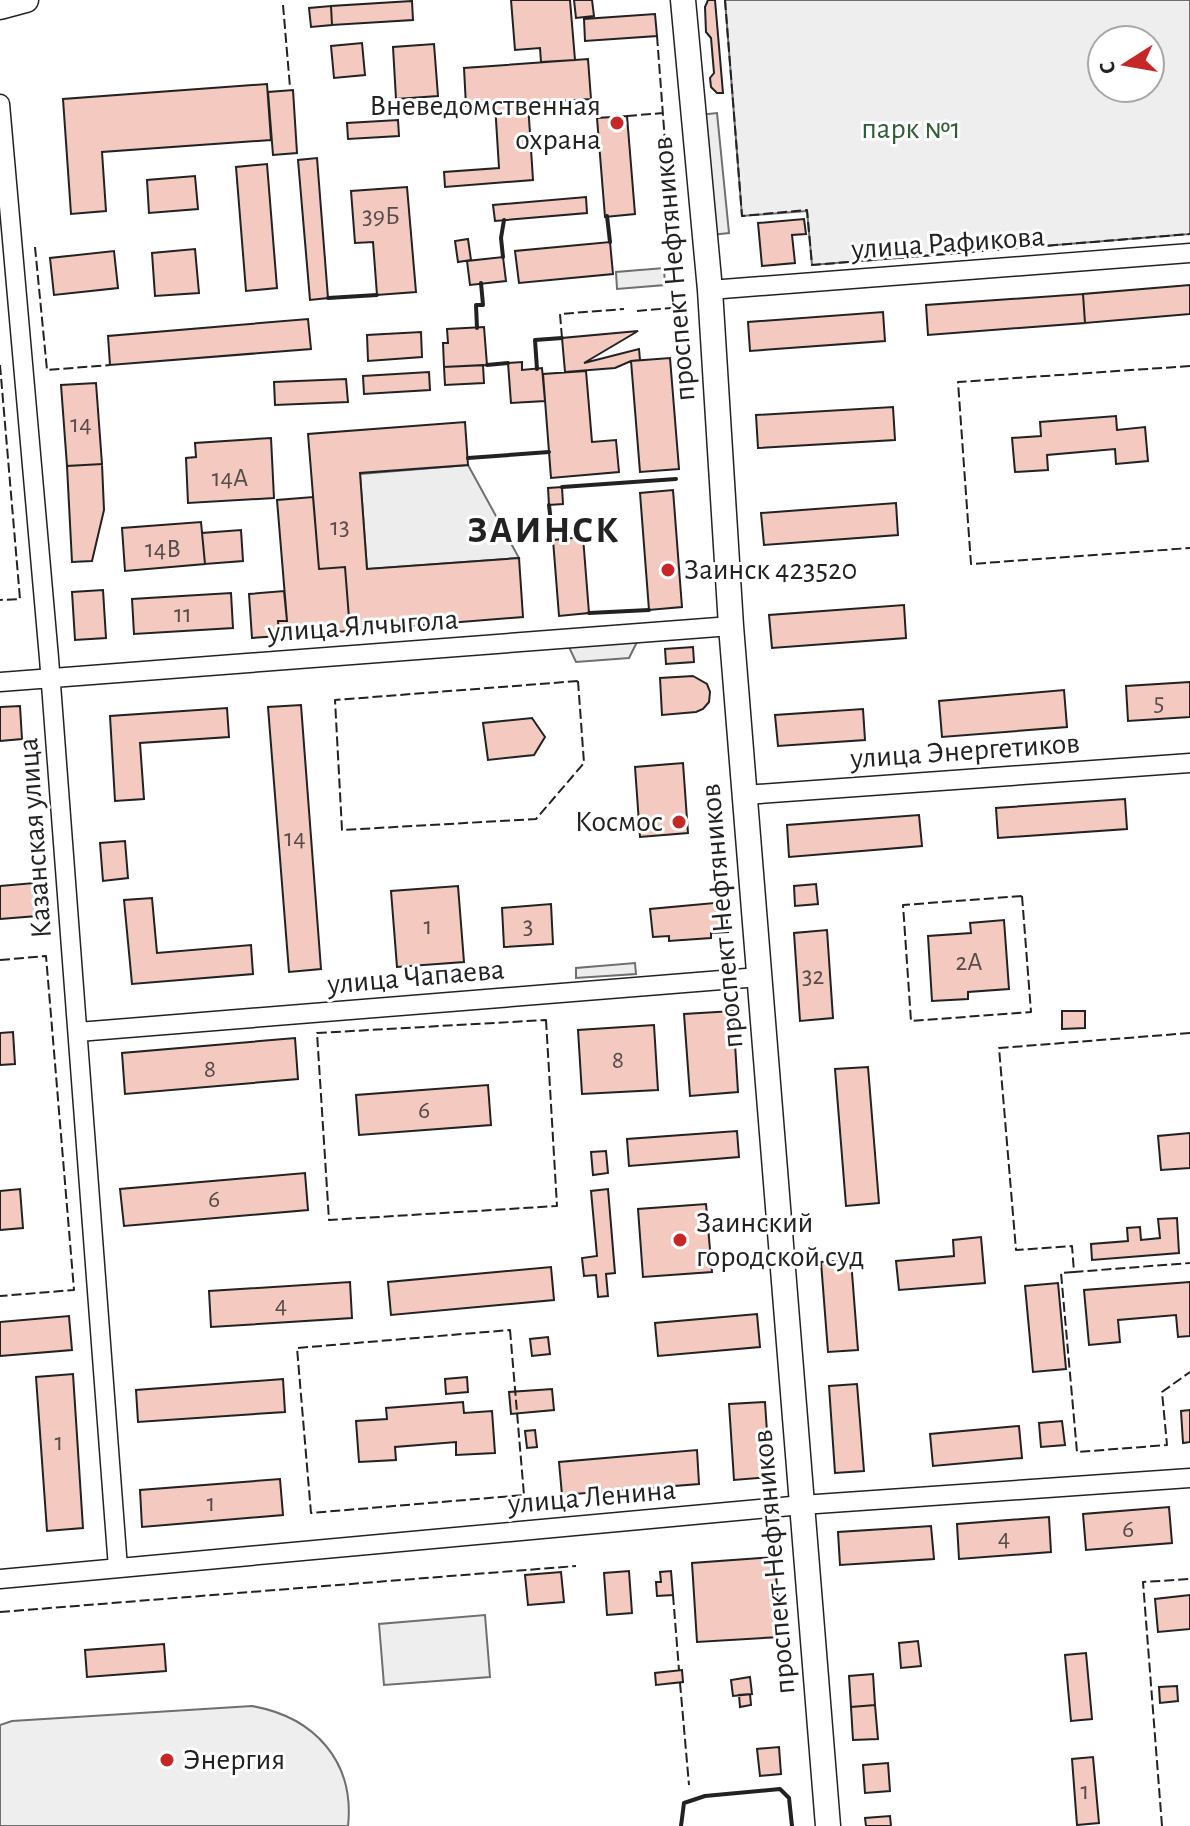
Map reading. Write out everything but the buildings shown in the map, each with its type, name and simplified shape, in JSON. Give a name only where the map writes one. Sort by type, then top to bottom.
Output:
[{"type":"main road","points":[[0,7],[26,0]]},
{"type":"main road","name":"проспект Нефтяников","points":[[683,0],[710,290],[731,626],[828,1826]]},
{"type":"street","name":"Казанская улица","points":[[0,104],[50,678],[118,1568]]},
{"type":"street","name":"улица Рафикова","points":[[710,290],[1190,253]]},
{"type":"street","name":"улица Ялчыгола","points":[[0,682],[731,626]]},
{"type":"street","name":"улица Энергетиков","points":[[745,795],[1190,763]]},
{"type":"street","name":"улица Чапаева","points":[[78,1032],[759,977]]},
{"type":"street","name":"улица Ленина","points":[[0,1579],[802,1505],[1190,1478]]},
{"type":"green space","name":"парк №1","points":[[725,0],[1190,0],[1190,234],[812,265],[807,211],[742,216]]},
{"type":"green space","points":[[485,1615],[490,1677],[384,1685],[379,1624]]},
{"type":"green space","name":"Энергия","points":[[252,1706],[294,1720],[326,1746],[345,1781],[348,1826],[0,1826],[0,1725],[12,1721]]},
{"type":"shaded area","points":[[717,113],[729,233],[711,235],[699,115]]},
{"type":"shaded area","points":[[664,268],[665,285],[617,289],[616,272]]},
{"type":"shaded area","points":[[468,465],[519,558],[367,569],[360,474]]},
{"type":"shaded area","points":[[638,640],[629,658],[576,662],[568,645]]},
{"type":"shaded area","points":[[635,963],[636,974],[576,978],[576,968]]},
{"type":"fence","points":[[725,0],[742,216],[807,210],[812,265],[1190,234]]},
{"type":"fence","points":[[283,5],[290,87]]},
{"type":"fence","points":[[657,36],[666,155]]},
{"type":"fence","points":[[627,116],[663,113]]},
{"type":"fence","points":[[35,247],[47,370],[110,365]]},
{"type":"fence","points":[[637,311],[682,307],[685,341]]},
{"type":"fence","points":[[562,338],[560,314],[624,309]]},
{"type":"fence","points":[[0,365],[20,599],[0,600]]},
{"type":"fence","points":[[1190,366],[958,382],[971,564],[1190,548]]},
{"type":"fence","points":[[578,681],[584,763],[536,819],[342,830],[335,700],[578,681]]},
{"type":"fence","points":[[1022,896],[1031,1012],[911,1021],[903,905],[1022,896]]},
{"type":"fence","points":[[0,960],[46,956],[74,1290],[0,1296]]},
{"type":"fence","points":[[546,1020],[557,1206],[329,1220],[317,1033],[546,1020]]},
{"type":"fence","points":[[1190,1033],[999,1048],[1016,1250],[1072,1246],[1074,1272],[1190,1263]]},
{"type":"fence","points":[[1074,1272],[1061,1273],[1077,1452],[1167,1445],[1162,1392],[1190,1372]]},
{"type":"fence","points":[[510,1330],[524,1495],[311,1513],[297,1348],[510,1330]]},
{"type":"fence","points":[[0,1612],[576,1566]]},
{"type":"fence","points":[[1162,1826],[1143,1582],[1190,1579]]},
{"type":"fence","points":[[673,1595],[679,1670]]},
{"type":"fence","points":[[680,1683],[689,1785]]},
{"type":"wall","points":[[607,216],[610,242]]},
{"type":"wall","points":[[503,257],[501,238],[504,220]]},
{"type":"wall","points":[[477,328],[476,305],[483,305],[481,283]]},
{"type":"wall","points":[[328,298],[377,295]]},
{"type":"wall","points":[[537,369],[535,340],[562,338]]},
{"type":"wall","points":[[487,365],[508,363]]},
{"type":"wall","points":[[468,458],[549,452]]},
{"type":"wall","points":[[562,487],[676,479]]},
{"type":"wall","points":[[549,505],[553,540]]},
{"type":"wall","points":[[589,613],[649,610]]},
{"type":"wall","points":[[681,1826],[684,1803],[705,1796],[780,1789],[789,1798],[792,1826]]},
{"type":"place","name":"Вневедомственная охрана","points":[[617,123]]},
{"type":"place","name":"Заинск 423520","points":[[668,570]]},
{"type":"place","name":"Космос","points":[[679,822]]},
{"type":"place","name":"Заинский городской суд","points":[[680,1240]]},
{"type":"place","name":"Энергия","points":[[167,1760]]},
{"type":"district","name":"ЗАИНСК","points":[[544,531]]}]
